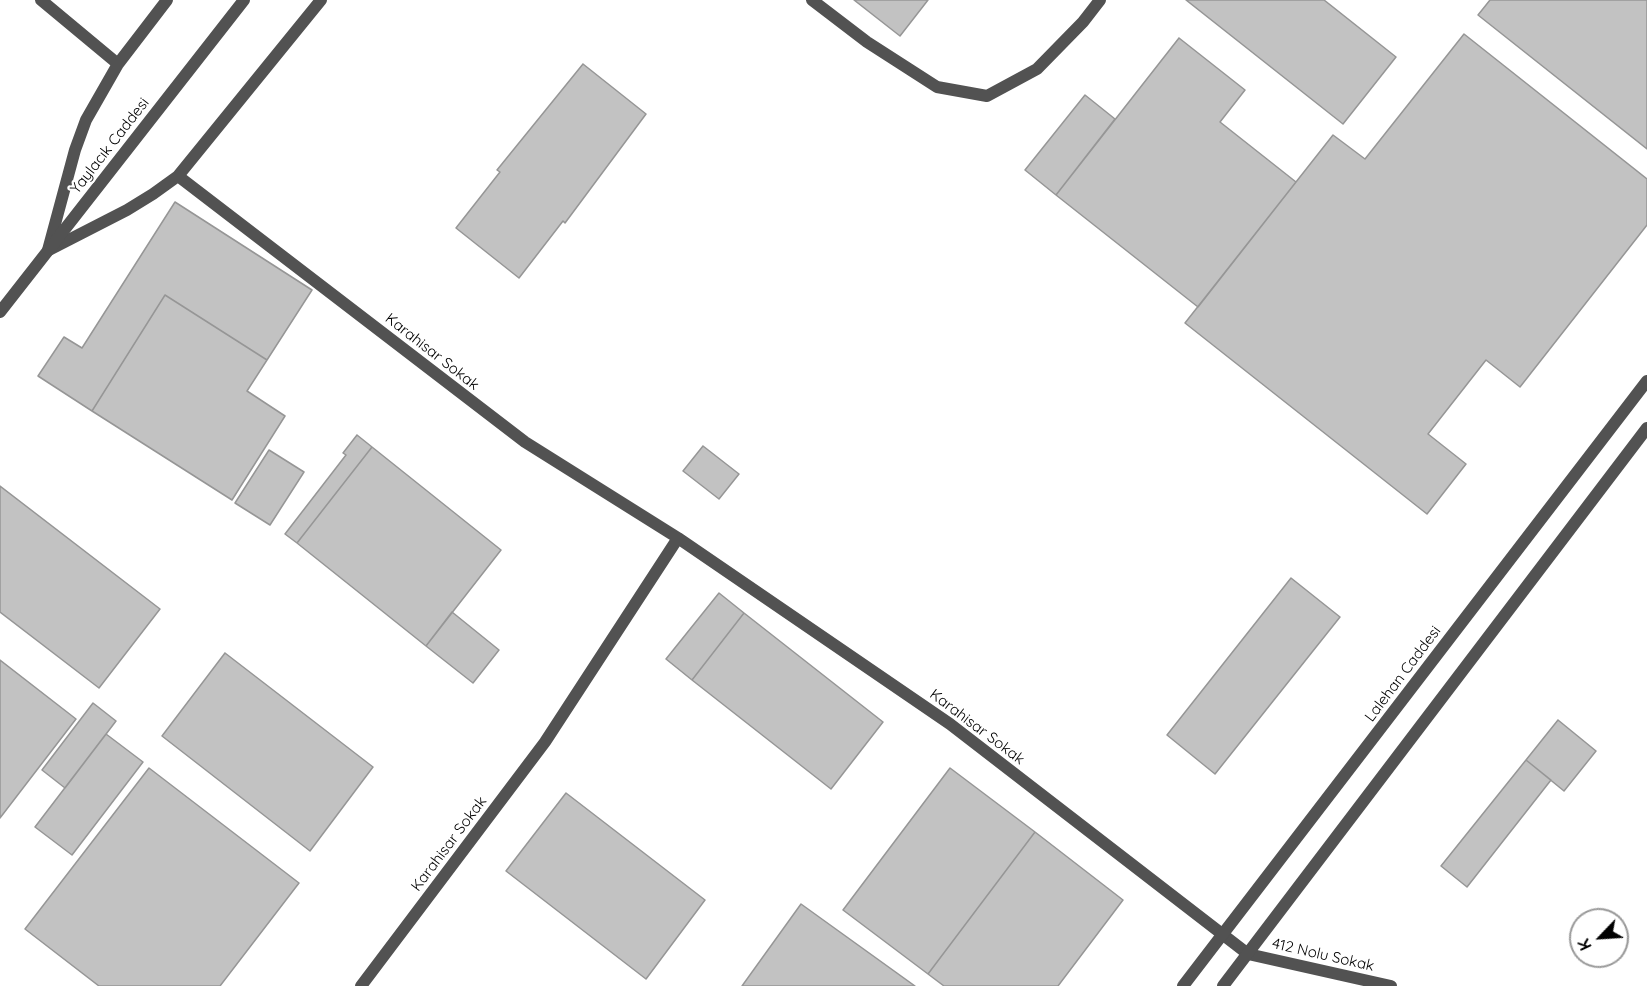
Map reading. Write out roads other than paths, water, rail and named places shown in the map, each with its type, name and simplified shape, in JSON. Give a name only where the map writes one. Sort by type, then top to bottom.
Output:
[{"type":"street","points":[[41,0],[118,64]]},
{"type":"street","points":[[48,250],[82,130],[118,64],[167,0]]},
{"type":"street","name":"Yaylacık Caddesi","points":[[0,312],[244,0]]},
{"type":"street","points":[[48,250],[127,210],[153,195],[178,176],[321,0]]},
{"type":"street","points":[[812,0],[867,42],[937,87],[987,96],[1037,69],[1083,22],[1100,0]]},
{"type":"street","name":"Karahisar Sokak","points":[[178,176],[525,441],[678,538],[950,724],[1248,954]]},
{"type":"street","name":"Lalehan Caddesi","points":[[1183,986],[1647,381]]},
{"type":"street","points":[[1223,986],[1647,428]]},
{"type":"street","name":"Karahisar Sokak","points":[[361,986],[545,742],[678,538]]},
{"type":"street","name":"412 Nolu Sokak","points":[[1248,954],[1391,986]]}]
